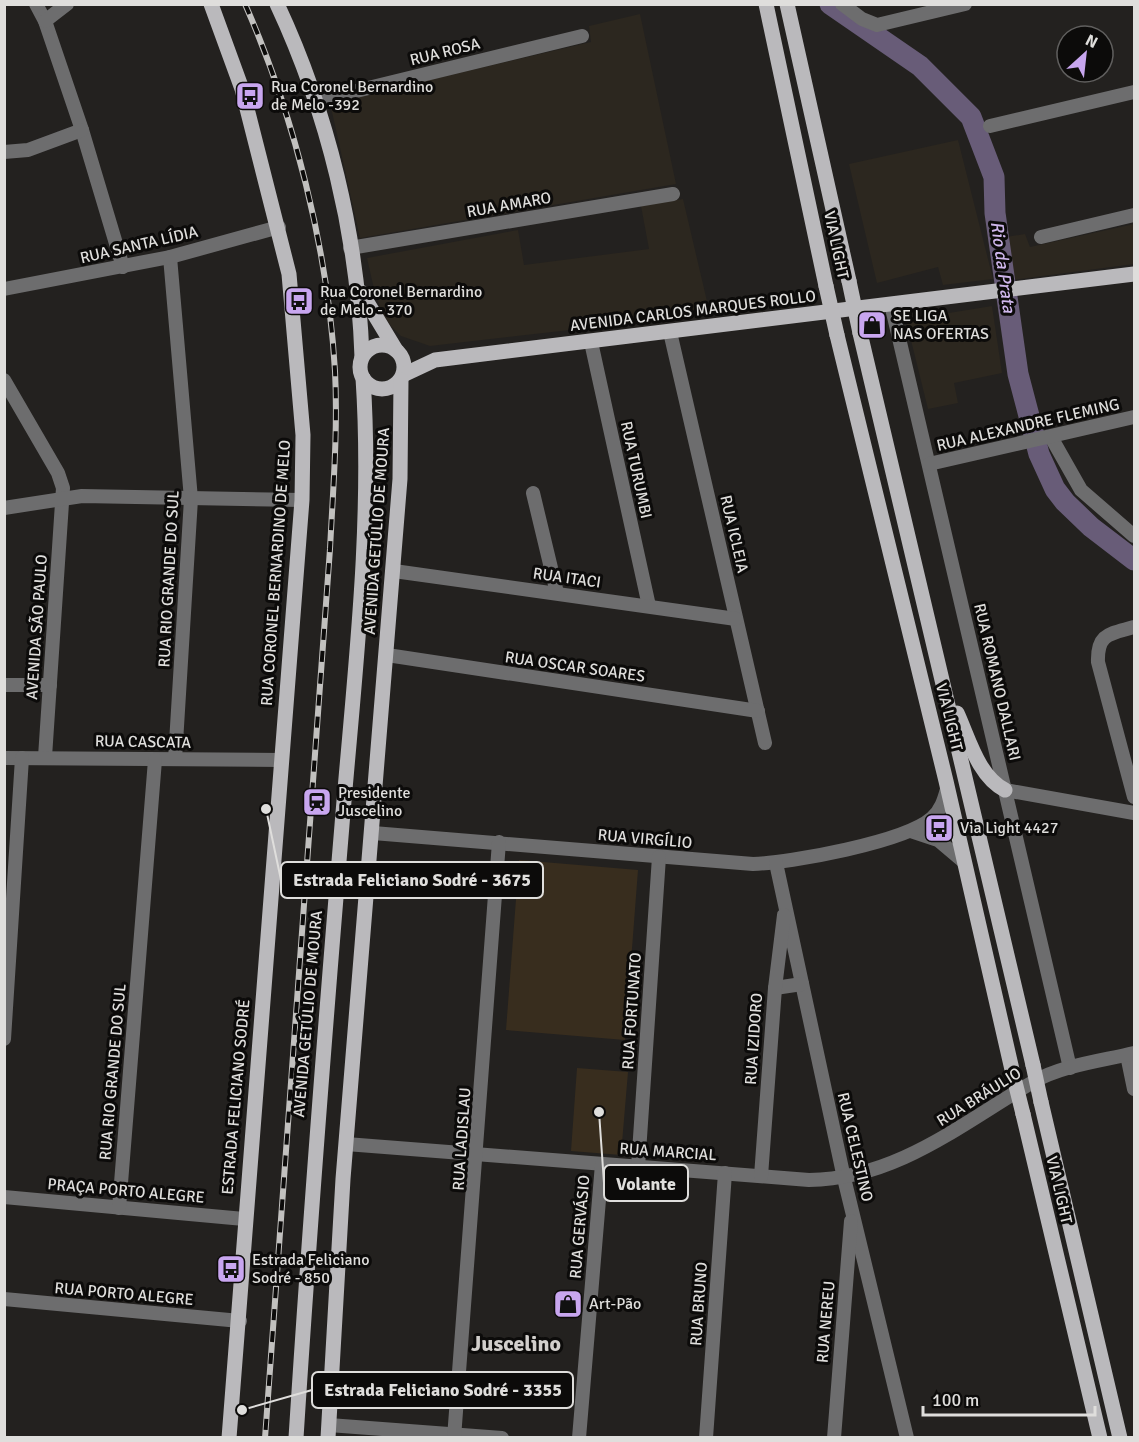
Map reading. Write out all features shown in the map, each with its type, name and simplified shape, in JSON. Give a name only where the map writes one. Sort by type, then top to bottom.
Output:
[{"type":"main road","name":"RUA CORONEL BERNARDINO DE MELO","points":[[211,4],[242,89],[279,226],[289,274],[297,348],[303,435],[302,500],[282,760]]},
{"type":"main road","points":[[278,4],[300,54],[315,100],[350,248],[356,284],[362,357],[360,368],[363,378],[370,386],[381,389],[392,387],[402,377],[404,363],[356,284]]},
{"type":"main road","name":"VIA LIGHT","points":[[766,4],[837,335],[1100,1437]]},
{"type":"main road","name":"VIA LIGHT","points":[[787,4],[860,333],[1120,1437]]},
{"type":"main road","name":"AVENIDA CARLOS MARQUES ROLLO","points":[[398,351],[435,360],[1134,274]]},
{"type":"main road","points":[[362,357],[368,349],[377,345],[387,345],[398,351]]},
{"type":"main road","name":"AVENIDA CARLOS MARQUES ROLLO","points":[[402,377],[435,360]]},
{"type":"main road","name":"AVENIDA GETÚLIO DE MOURA","points":[[329,1431],[346,1144],[394,571],[402,453],[402,377]]},
{"type":"main road","name":"AVENIDA GETÚLIO DE MOURA","points":[[296,1437],[317,1126],[351,711],[366,483],[363,378]]},
{"type":"main road","points":[[943,682],[981,765],[995,784],[1005,790]]},
{"type":"main road","name":"ESTRADA FELICIANO SODRÉ","points":[[229,1437],[240,1321],[244,1219],[282,760]]},
{"type":"street","points":[[36,4],[45,21],[82,130],[123,267]]},
{"type":"street","points":[[45,21],[67,4]]},
{"type":"street","points":[[842,4],[862,19],[877,25],[965,4]]},
{"type":"street","name":"RUA ROSA","points":[[315,100],[582,36]]},
{"type":"street","points":[[990,126],[1134,92]]},
{"type":"street","points":[[4,152],[28,150],[82,130]]},
{"type":"street","name":"RUA AMARO","points":[[350,248],[673,194]]},
{"type":"street","points":[[1041,237],[1134,215]]},
{"type":"street","name":"RUA SANTA LÍDIA","points":[[4,289],[123,267],[279,226]]},
{"type":"street","name":"RUA RIO GRANDE DO SUL","points":[[170,256],[191,499],[175,759]]},
{"type":"street","name":"RUA ROMANO DALLARI","points":[[891,304],[1070,1068]]},
{"type":"street","name":"RUA ICLEIA","points":[[670,332],[765,743]]},
{"type":"street","name":"RUA TURUMBI","points":[[591,342],[649,606]]},
{"type":"street","name":"AVENIDA SÃO PAULO","points":[[4,380],[58,473],[63,499],[45,757]]},
{"type":"street","name":"RUA ALEXANDRE FLEMING","points":[[929,464],[1134,417]]},
{"type":"street","points":[[1047,438],[1081,490],[1134,536]]},
{"type":"street","points":[[533,493],[557,593]]},
{"type":"street","points":[[4,508],[82,496],[302,500]]},
{"type":"street","name":"RUA ITACI","points":[[394,571],[736,619]]},
{"type":"street","points":[[1134,627],[1108,634],[1100,640],[1098,662],[1134,797]]},
{"type":"street","name":"RUA OSCAR SOARES","points":[[387,656],[758,711]]},
{"type":"street","points":[[4,685],[50,685]]},
{"type":"street","name":"RUA CASCATA","points":[[4,758],[282,760]]},
{"type":"street","points":[[4,1039],[22,758]]},
{"type":"street","name":"RUA RIO GRANDE DO SUL","points":[[119,1208],[155,760]]},
{"type":"street","name":"RUA VIRGÍLIO","points":[[373,833],[753,864],[776,863],[845,849],[911,831],[937,813],[947,789]]},
{"type":"street","points":[[1005,790],[1134,813]]},
{"type":"street","points":[[911,831],[938,840],[963,862]]},
{"type":"street","name":"RUA LADISLAU","points":[[454,1436],[499,842]]},
{"type":"street","name":"RUA FORTUNATO","points":[[638,1167],[659,857]]},
{"type":"street","name":"RUA CELESTINO","points":[[776,863],[844,1178],[907,1437]]},
{"type":"street","name":"RUA IZIDORO","points":[[760,1176],[775,988],[785,904]]},
{"type":"street","points":[[775,988],[802,984]]},
{"type":"street","points":[[1131,1054],[1134,1089]]},
{"type":"street","name":"RUA BRÁULIO","points":[[844,1178],[917,1153],[1035,1082],[1070,1068],[1131,1054]]},
{"type":"street","name":"RUA MARCIAL","points":[[346,1144],[809,1180],[844,1178]]},
{"type":"street","name":"RUA GERVÁSIO","points":[[579,1437],[602,1164]]},
{"type":"street","name":"RUA BRUNO","points":[[706,1437],[725,1173]]},
{"type":"street","name":"PRAÇA PORTO ALEGRE","points":[[4,1197],[244,1219]]},
{"type":"street","name":"RUA NEREU","points":[[834,1437],[852,1210]]},
{"type":"street","name":"RUA PORTO ALEGRE","points":[[4,1299],[240,1321]]},
{"type":"street","points":[[329,1431],[502,1437]]},
{"type":"shaded area","points":[[640,14],[676,184],[360,238],[330,103],[591,42],[589,26]]},
{"type":"shaded area","points":[[958,140],[993,279],[943,285],[938,267],[877,283],[849,164]]},
{"type":"shaded area","points":[[683,199],[710,314],[430,346],[401,336],[382,313],[367,258],[518,230],[524,265],[649,249],[641,206]]},
{"type":"shaded area","points":[[1134,224],[1134,264],[1013,280],[1006,237],[1025,234],[1030,247]]},
{"type":"shaded area","points":[[992,306],[1002,373],[954,383],[958,403],[928,409],[906,320]]},
{"type":"shaded area","points":[[519,860],[638,870],[625,1040],[506,1030]]},
{"type":"shaded area","points":[[577,1068],[628,1072],[621,1155],[571,1151]]},
{"type":"waterway","name":"Rio da Prata","points":[[830,4],[920,66],[971,117],[994,177],[995,213],[1018,374],[1039,454],[1055,489],[1065,502],[1091,527],[1134,560]]},
{"type":"railway","points":[[245,4],[279,91],[306,184],[325,278],[336,393],[330,549],[265,1438]]},
{"type":"place","name":"Rua Coronel Bernardino de Melo -392","points":[[250,96]]},
{"type":"place","name":"Rua Coronel Bernardino de Melo - 370","points":[[299,301]]},
{"type":"place","name":"SE LIGA NAS OFERTAS","points":[[872,325]]},
{"type":"place","name":"Presidente Juscelino","points":[[317,802]]},
{"type":"place","name":"Estrada Feliciano Sodré - 3675","points":[[266,809]]},
{"type":"place","name":"Via Light 4427","points":[[939,828]]},
{"type":"place","name":"Volante","points":[[599,1112]]},
{"type":"place","name":"Estrada Feliciano Sodré - 850","points":[[231,1269]]},
{"type":"place","name":"Art-Pão","points":[[568,1304]]},
{"type":"place","name":"Estrada Feliciano Sodré - 3355","points":[[242,1410]]},
{"type":"district","name":"Juscelino","points":[[516,1343]]}]
